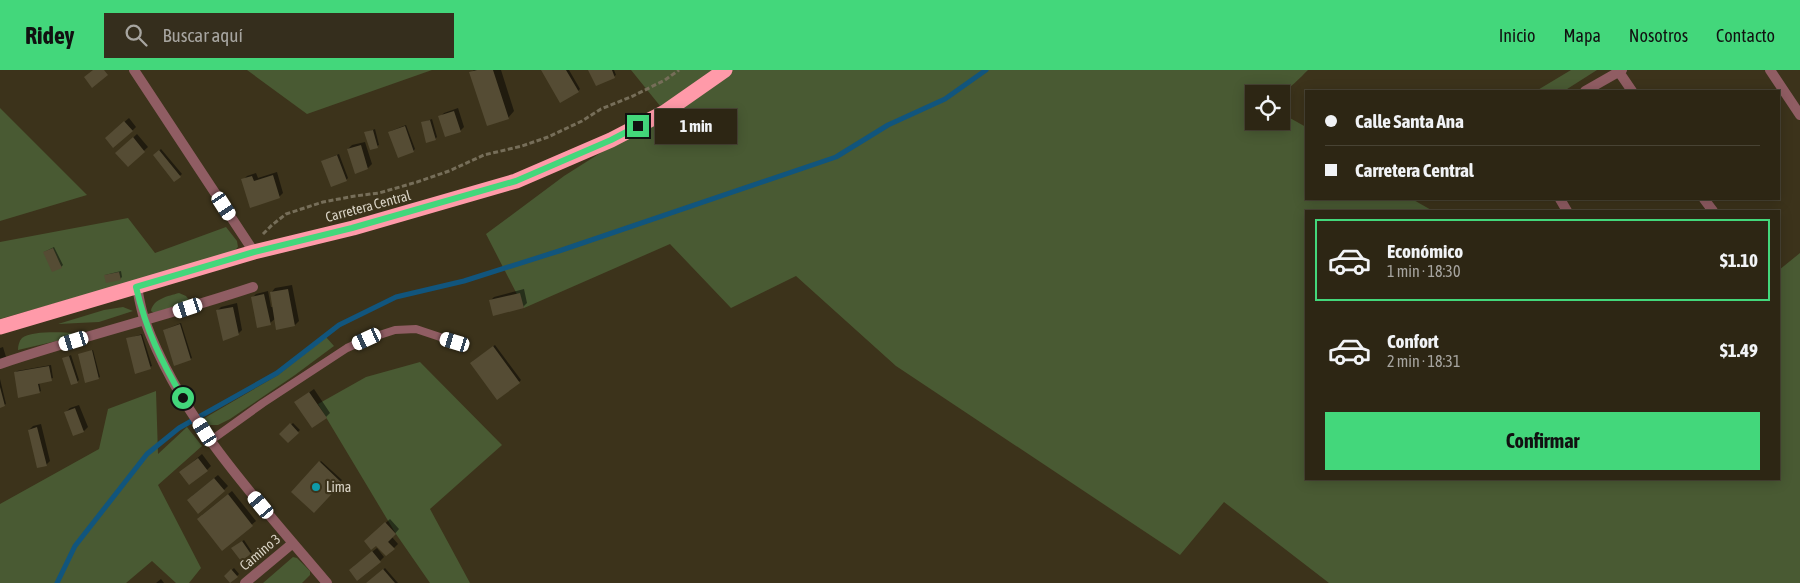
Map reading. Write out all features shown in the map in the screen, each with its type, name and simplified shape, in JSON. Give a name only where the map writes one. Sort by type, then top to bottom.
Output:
[{"type":"highway","name":"Carretera Central","points":[[0,327],[254,252],[352,228],[516,181],[611,140],[665,112],[725,70]]},
{"type":"street","points":[[134,70],[254,252]]},
{"type":"street","points":[[1770,70],[1800,115]]},
{"type":"street","points":[[1587,90],[1620,71],[1631,90]]},
{"type":"street","points":[[136,287],[144,320],[165,368],[207,437],[327,583]]},
{"type":"street","points":[[0,364],[253,287]]},
{"type":"street","name":"Camino 3","points":[[245,583],[293,543]]},
{"type":"lane","points":[[207,437],[347,348],[367,339],[395,330],[416,330],[455,342]]},
{"type":"path","points":[[254,252],[260,237],[286,214],[324,202],[379,193],[417,182],[449,171],[484,155],[522,146],[548,137],[582,121],[601,109],[665,80],[679,70]]},
{"type":"green space","points":[[247,70],[432,70],[307,114]]},
{"type":"green space","points":[[631,70],[1308,70],[1290,86],[1245,85],[1245,130],[1290,130],[1290,118],[1305,126],[1305,200],[1414,200],[1431,210],[1305,210],[1305,480],[1780,480],[1780,269],[1800,253],[1800,583],[1329,583],[1224,502],[1180,555],[896,366],[796,276],[731,308],[670,244],[524,308],[486,234],[564,176],[665,112]]},
{"type":"green space","points":[[1571,70],[1597,70],[1566,90],[1538,90]]},
{"type":"green space","points":[[0,108],[87,195],[0,221]]},
{"type":"green space","points":[[128,218],[155,253],[226,227],[237,241],[238,247],[232,253],[0,319],[0,242]]},
{"type":"green space","points":[[179,293],[186,296],[189,300],[186,303],[154,313],[151,311],[158,301]]},
{"type":"green space","points":[[123,307],[133,311],[99,322],[58,324],[104,310]]},
{"type":"green space","points":[[46,332],[72,333],[65,339],[18,350],[18,345],[22,338],[32,334]]},
{"type":"green space","points":[[326,337],[334,346],[295,375],[230,419],[218,425],[203,423],[203,419],[278,375]]},
{"type":"green space","points":[[420,362],[502,445],[430,509],[470,583],[430,583],[396,534],[318,404],[366,377]]},
{"type":"green space","points":[[156,391],[158,454],[187,427],[202,446],[158,485],[201,568],[189,583],[176,583],[152,561],[126,583],[0,583],[0,504],[99,449],[108,409]]},
{"type":"green space","points":[[293,557],[297,558],[310,571],[310,575],[302,583],[263,583]]},
{"type":"building","points":[[93,70],[104,70],[108,75],[92,88],[84,77]]},
{"type":"building","points":[[493,70],[509,119],[487,126],[469,72]]},
{"type":"building","points":[[541,70],[566,70],[579,92],[560,103]]},
{"type":"building","points":[[588,70],[612,70],[615,78],[596,86]]},
{"type":"building","points":[[454,111],[461,132],[445,137],[438,116]]},
{"type":"building","points":[[430,120],[436,140],[426,143],[421,122]]},
{"type":"building","points":[[124,121],[133,131],[113,148],[105,138]]},
{"type":"building","points":[[405,126],[414,152],[398,158],[388,132]]},
{"type":"building","points":[[373,130],[378,148],[370,150],[364,132]]},
{"type":"building","points":[[133,137],[145,152],[128,167],[115,153]]},
{"type":"building","points":[[361,145],[368,169],[355,174],[347,149]]},
{"type":"building","points":[[159,150],[181,177],[174,182],[153,155]]},
{"type":"building","points":[[337,155],[347,181],[331,187],[321,161]]},
{"type":"building","points":[[273,175],[280,198],[250,208],[241,179],[252,176],[254,181]]},
{"type":"building","points":[[53,248],[62,268],[52,272],[43,252]]},
{"type":"building","points":[[119,272],[121,280],[106,283],[104,275]]},
{"type":"building","points":[[288,289],[295,326],[276,330],[270,292]]},
{"type":"building","points":[[520,293],[524,308],[493,316],[489,300]]},
{"type":"building","points":[[264,294],[271,325],[257,328],[251,297]]},
{"type":"building","points":[[233,307],[239,335],[223,341],[216,310]]},
{"type":"building","points":[[180,324],[191,360],[174,366],[163,330]]},
{"type":"building","points":[[141,335],[151,369],[135,374],[126,338]]},
{"type":"building","points":[[493,346],[520,383],[497,400],[470,363]]},
{"type":"building","points":[[92,350],[99,379],[85,383],[78,354]]},
{"type":"building","points":[[69,356],[78,383],[71,385],[62,358]]},
{"type":"building","points":[[49,366],[52,381],[38,384],[40,393],[18,398],[14,372]]},
{"type":"building","points":[[0,387],[5,406],[0,408]]},
{"type":"building","points":[[309,392],[327,418],[312,428],[294,402]]},
{"type":"building","points":[[75,408],[84,432],[73,436],[64,412]]},
{"type":"building","points":[[290,423],[299,433],[288,443],[279,434]]},
{"type":"building","points":[[37,427],[47,466],[37,468],[28,430]]},
{"type":"building","points":[[198,458],[208,471],[189,485],[179,472]]},
{"type":"building","name":"Lima","points":[[319,461],[342,483],[314,513],[291,492]]},
{"type":"building","points":[[214,478],[225,491],[198,514],[187,500]]},
{"type":"building","points":[[228,494],[253,526],[222,551],[197,519]]},
{"type":"building","points":[[385,522],[396,534],[388,542],[395,549],[386,556],[376,546],[371,550],[364,541]]},
{"type":"building","points":[[242,541],[251,554],[241,561],[231,548]]},
{"type":"building","points":[[372,551],[381,562],[357,581],[349,570]]},
{"type":"building","points":[[231,569],[238,577],[230,583],[224,576]]},
{"type":"building","points":[[383,569],[395,583],[366,583]]},
{"type":"waterway","points":[[57,583],[75,546],[147,454],[179,428],[277,373],[339,325],[396,297],[464,281],[559,251],[836,157],[888,125],[945,99],[986,70]]},
{"type":"place","name":"Lima","points":[[316,487]]},
{"type":"route","points":[[183,398],[165,368],[144,320],[136,287],[254,252],[352,228],[516,181],[611,140],[638,126]]}]
